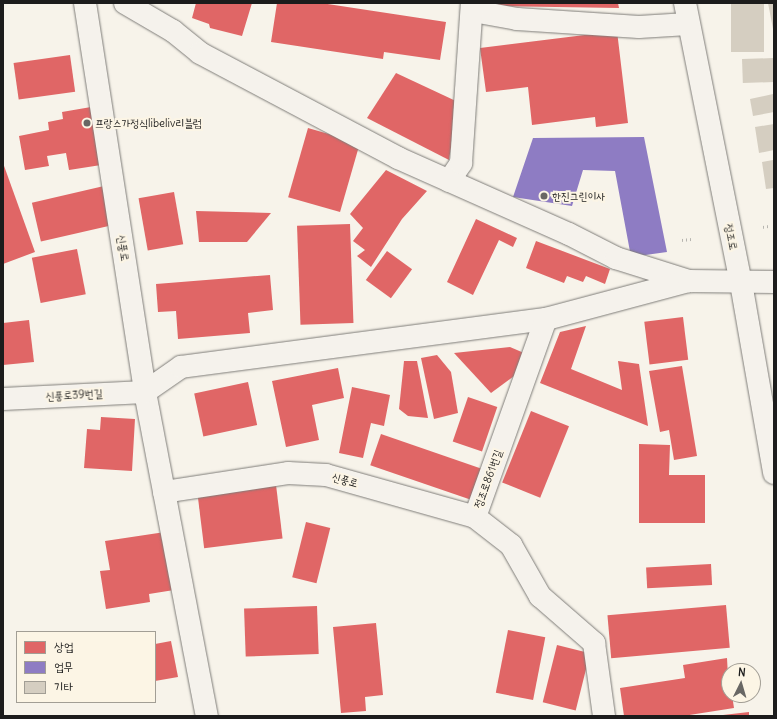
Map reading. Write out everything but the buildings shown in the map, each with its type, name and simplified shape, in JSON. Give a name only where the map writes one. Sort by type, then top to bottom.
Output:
[{"type":"street","name":"신풍로","points":[[85,3],[145,392],[207,716]]},
{"type":"street","points":[[125,3],[174,31],[200,53],[398,158],[569,234],[616,258],[689,281],[741,283],[774,282]]},
{"type":"street","points":[[449,181],[461,163],[473,7],[517,19],[639,27],[687,13]]},
{"type":"street","name":"정조로","points":[[687,13],[741,283],[774,473]]},
{"type":"street","points":[[145,392],[181,367],[546,319],[689,281]]},
{"type":"street","name":"정조로861번길","points":[[546,319],[475,518],[511,545],[540,596],[594,643],[604,716]]},
{"type":"street","name":"신풍로39번길","points":[[3,399],[145,392]]},
{"type":"street","name":"신풍로","points":[[164,492],[288,473],[326,475],[475,518]]},
{"type":"path","points":[[763,227],[768,226]]},
{"type":"path","points":[[682,240],[691,239]]},
{"type":"place","name":"프랑스가정식libeliv리블럽","points":[[87,123]]},
{"type":"place","name":"한진그린이사","points":[[544,196]]}]
